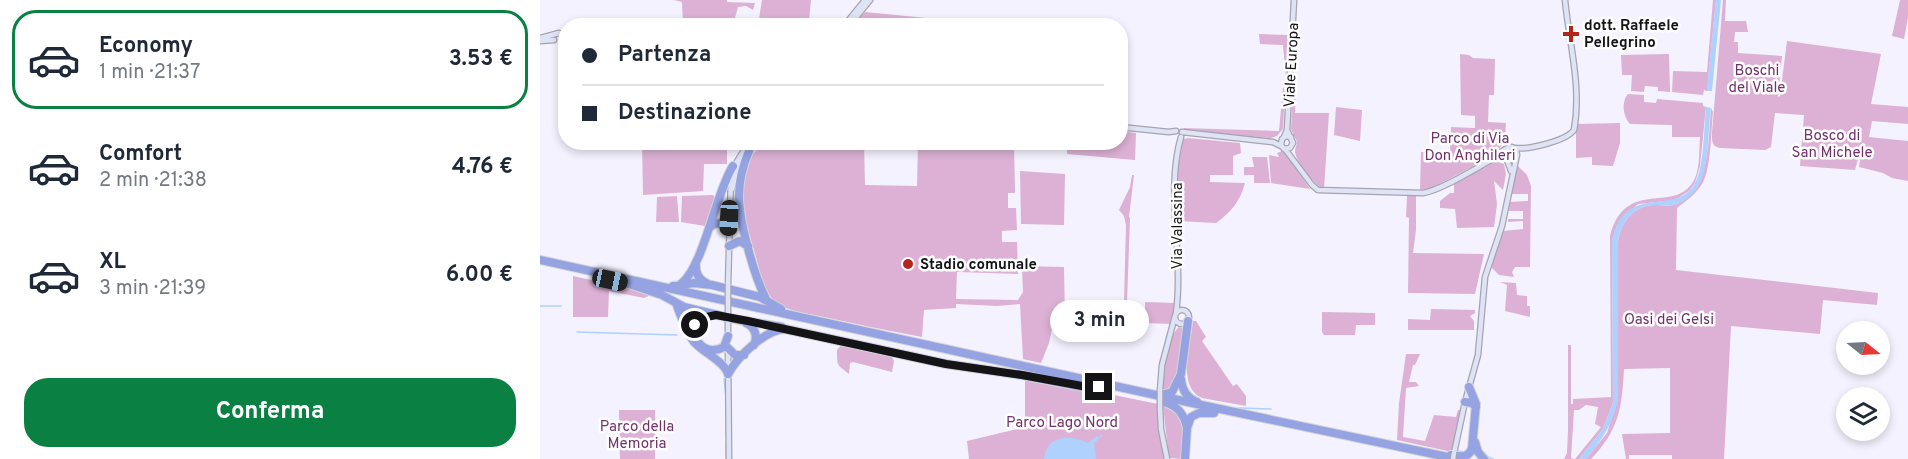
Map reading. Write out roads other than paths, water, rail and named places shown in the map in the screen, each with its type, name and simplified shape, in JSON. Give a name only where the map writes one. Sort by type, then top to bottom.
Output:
[{"type":"highway","points":[[748,150],[739,196],[740,211],[756,277],[766,298],[775,306],[793,315]]},
{"type":"highway","points":[[679,285],[686,280],[697,260],[734,166]]},
{"type":"highway","points":[[709,228],[714,223],[719,223],[729,232]]},
{"type":"highway","points":[[729,246],[740,241],[748,246]]},
{"type":"highway","points":[[540,260],[629,284],[1099,387],[1206,406],[1454,457]]},
{"type":"highway","points":[[697,260],[698,277],[712,285]]},
{"type":"highway","points":[[540,264],[650,284],[793,315],[1214,413],[1429,459]]},
{"type":"highway","points":[[650,284],[655,282],[679,285],[698,283],[744,290],[750,287],[756,277]]},
{"type":"highway","points":[[629,284],[662,295],[684,307],[716,315],[946,364],[1093,388],[1099,387]]},
{"type":"highway","points":[[730,288],[766,298]]},
{"type":"highway","points":[[676,303],[691,338],[708,356],[724,365],[728,374],[744,355],[767,334],[780,330],[806,333]]},
{"type":"highway","points":[[716,315],[706,315],[698,321],[694,330],[696,339],[706,349],[716,350],[724,347],[728,336]]},
{"type":"highway","points":[[739,320],[754,329],[756,336],[753,346]]},
{"type":"highway","points":[[1184,324],[1182,388],[1187,396],[1206,406]]},
{"type":"highway","points":[[728,348],[735,355],[744,355]]},
{"type":"highway","points":[[1160,399],[1174,391],[1181,374]]},
{"type":"highway","points":[[1441,456],[1443,454],[1460,457],[1472,450],[1476,403],[1469,387]]},
{"type":"highway","points":[[1160,399],[1179,410],[1188,428]]},
{"type":"highway","points":[[1465,400],[1476,403]]},
{"type":"highway","points":[[1185,459],[1188,428],[1193,415],[1203,412],[1214,413]]},
{"type":"highway","points":[[1474,438],[1477,449],[1484,459]]},
{"type":"street","points":[[850,18],[865,0]]},
{"type":"street","points":[[855,18],[870,0]]},
{"type":"street","name":"Viale Europa","points":[[1283,148],[1283,138],[1287,130],[1294,0]]},
{"type":"street","points":[[1128,128],[1179,135],[1273,142],[1292,157],[1318,190],[1412,193],[1434,190],[1494,158],[1508,146],[1524,149],[1566,138],[1574,130],[1575,68],[1569,40],[1565,0]]},
{"type":"street","points":[[540,39],[558,35]]},
{"type":"street","points":[[555,37],[558,42]]},
{"type":"street","points":[[1287,130],[1293,141],[1292,157]]},
{"type":"street","name":"Via Valassina","points":[[1167,459],[1162,433],[1160,399],[1162,365],[1177,304],[1176,190],[1179,135]]},
{"type":"street","points":[[1273,142],[1291,137]]},
{"type":"street","points":[[1283,148],[1292,146]]},
{"type":"street","points":[[1454,457],[1465,400],[1478,355],[1485,277],[1502,226],[1516,156],[1515,148]]},
{"type":"street","points":[[1494,158],[1512,160],[1524,149]]},
{"type":"street","points":[[729,459],[730,180],[734,166],[747,150]]},
{"type":"street","points":[[730,203],[736,171],[747,150]]},
{"type":"street","points":[[1503,152],[1511,168],[1511,178]]},
{"type":"street","points":[[1177,304],[1188,314],[1184,324]]},
{"type":"street","points":[[1182,310],[1176,315],[1184,324]]},
{"type":"street","points":[[1173,327],[1184,324]]},
{"type":"water","points":[[1716,0],[1721,0],[1712,91],[1707,91],[1707,88]]},
{"type":"water","points":[[1706,107],[1711,108],[1708,149],[1702,179],[1696,189],[1680,203],[1640,208],[1629,216],[1622,228],[1618,242],[1618,399],[1610,424],[1602,438],[1586,459],[1579,459],[1603,429],[1613,403],[1612,241],[1619,222],[1628,211],[1640,205],[1677,198],[1688,192],[1696,181],[1701,166]]},
{"type":"water","points":[[1097,436],[1099,439],[1094,443],[1096,459],[1044,459],[1049,445],[1054,441],[1074,438],[1088,443]]},
{"type":"waterway","points":[[540,306],[561,306]]},
{"type":"waterway","points":[[577,332],[677,335]]},
{"type":"waterway","points":[[724,379],[726,397]]},
{"type":"waterway","points":[[726,401],[726,437]]},
{"type":"waterway","points":[[1239,408],[1271,409]]},
{"type":"waterway","points":[[726,442],[726,459]]},
{"type":"waterway","points":[[1480,448],[1493,459]]},
{"type":"waterway","points":[[1459,451],[1464,452],[1467,449]]},
{"type":"place","name":"dott. Raffaele Pellegrino","points":[[1571,34]]},
{"type":"place","name":"Stadio comunale","points":[[908,264]]},
{"type":"park label","name":"Boschi del Viale","points":[[1757,78]]},
{"type":"park label","name":"Bosco di San Michele","points":[[1832,144]]},
{"type":"park label","name":"Parco di Via Don Anghileri","points":[[1470,146]]},
{"type":"park label","name":"Oasi dei Gelsi","points":[[1669,319]]},
{"type":"park label","name":"Parco Lago Nord","points":[[1062,422]]},
{"type":"park label","name":"Parco della Memoria","points":[[637,434]]}]
